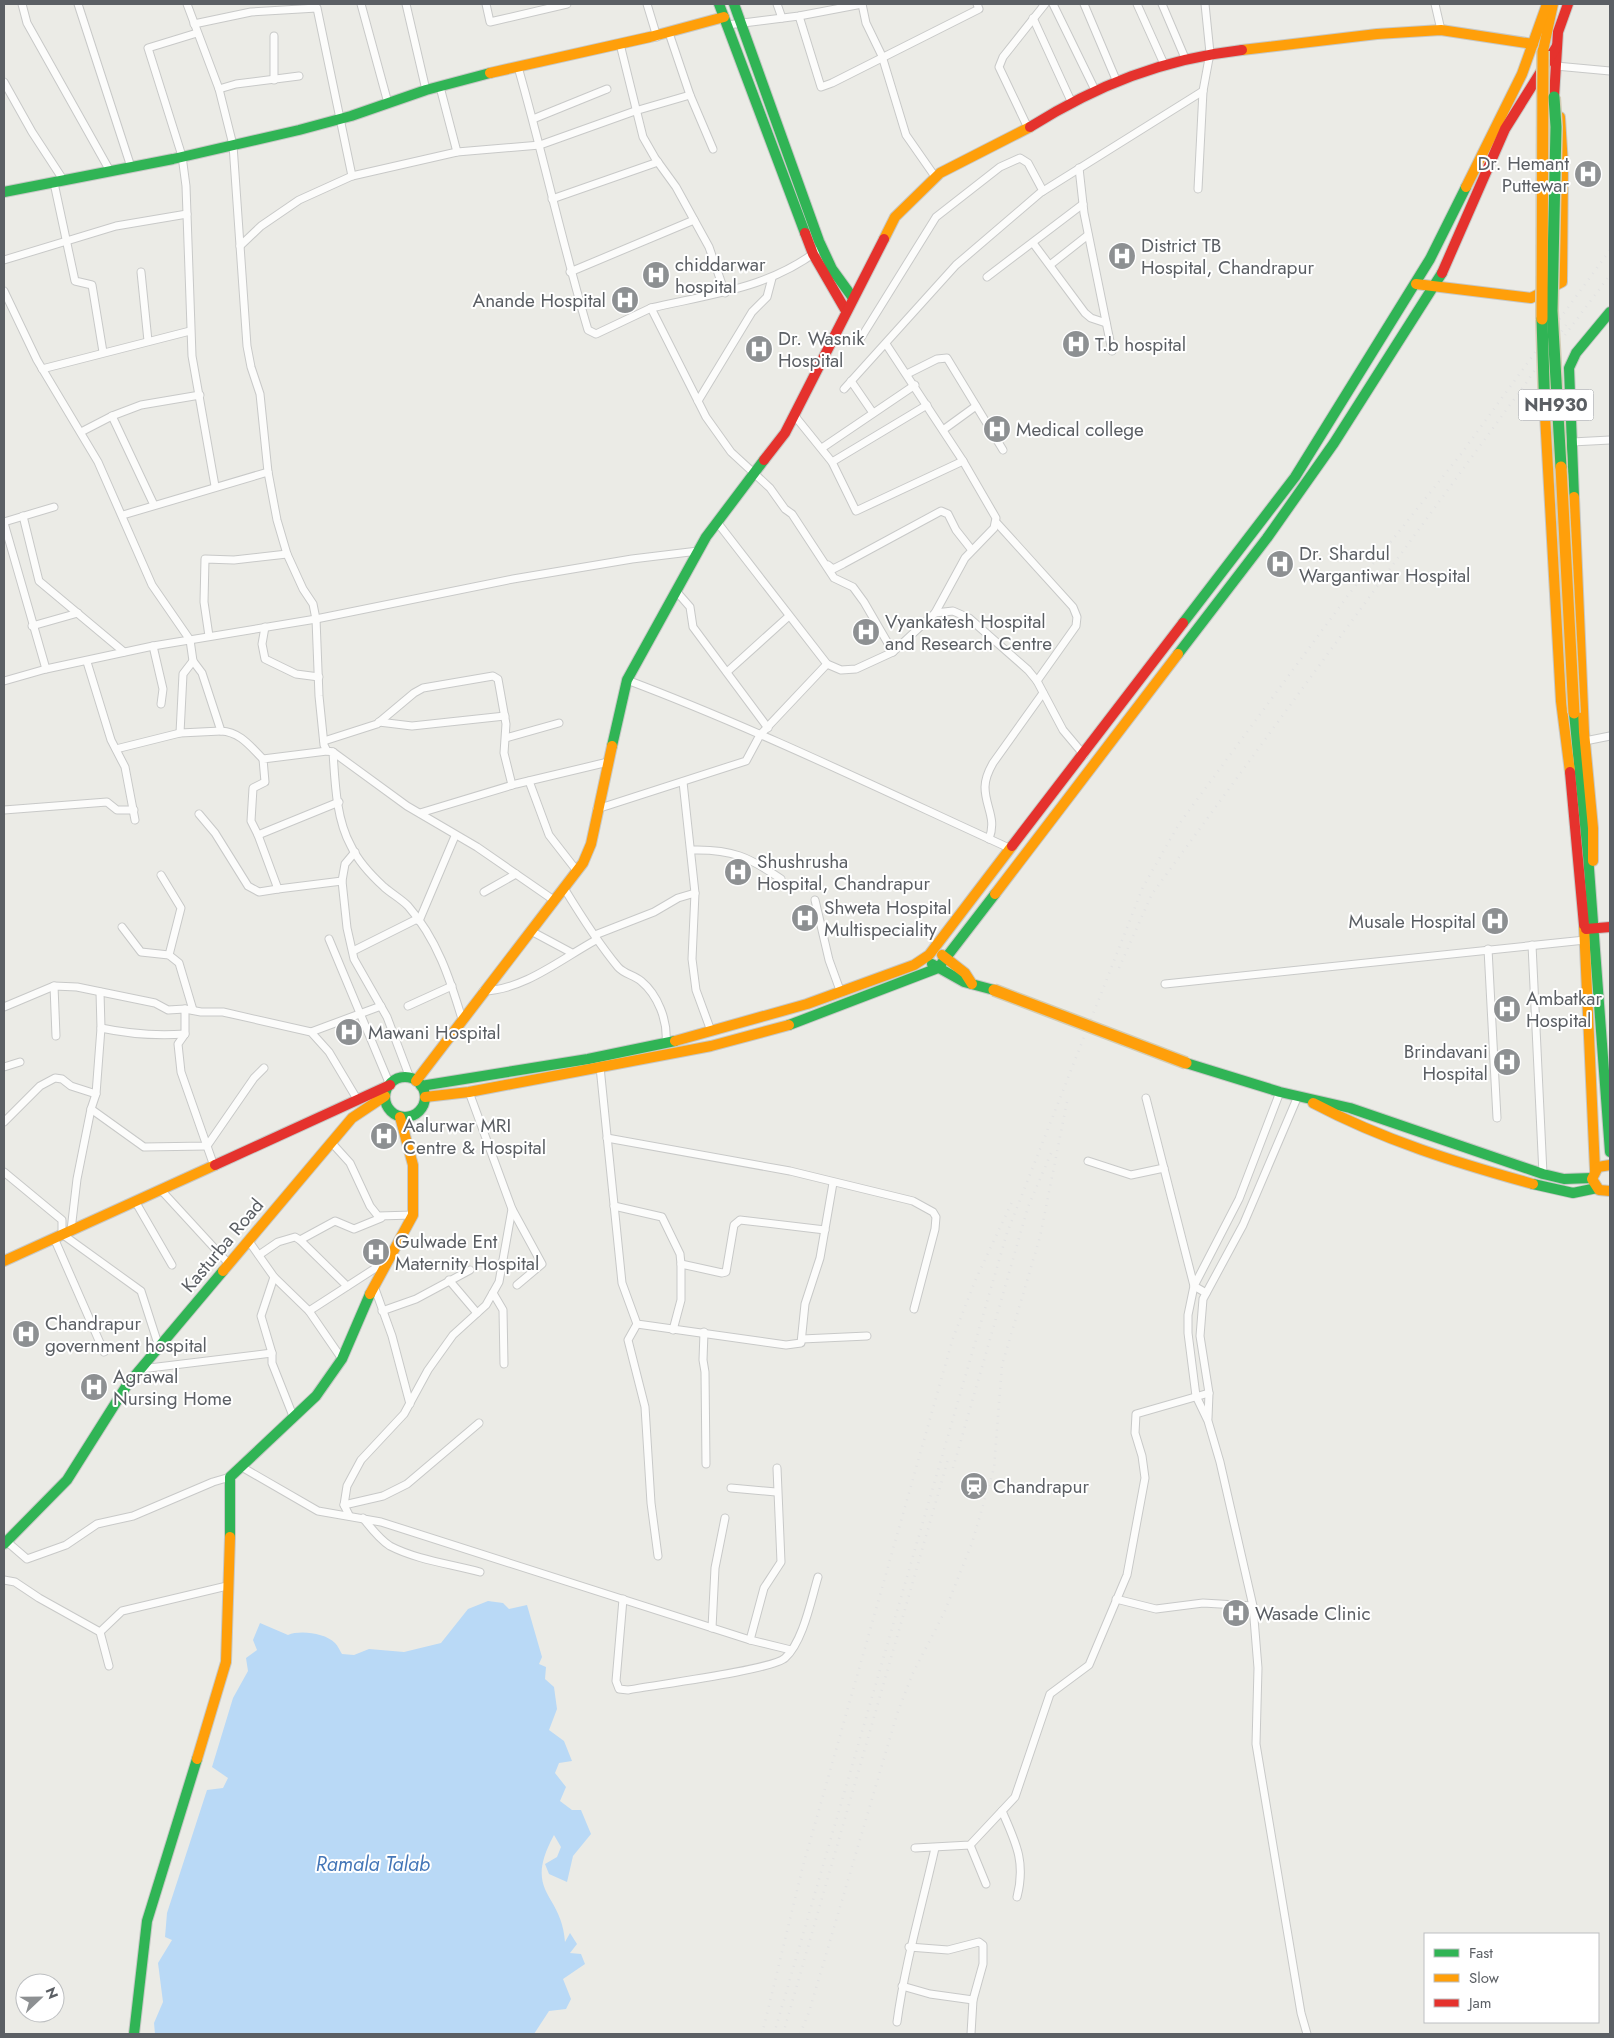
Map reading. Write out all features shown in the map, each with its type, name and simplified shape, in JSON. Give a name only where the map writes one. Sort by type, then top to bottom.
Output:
[{"type":"main road","points":[[719,4],[818,251],[846,311]]},
{"type":"main road","points":[[734,4],[742,22],[818,251],[853,298]]},
{"type":"main road","points":[[4,1260],[214,1166],[357,1098],[390,1085],[396,1080],[416,1082],[488,1076],[666,1043],[796,1009],[924,960],[1012,844],[1084,755],[1295,478],[1416,284],[1522,74],[1547,4]]},
{"type":"main road","name":"NH930","points":[[1553,4],[1543,51],[1542,304],[1545,415],[1561,701],[1570,766],[1610,1152]]},
{"type":"main road","name":"NH930","points":[[1568,4],[1558,32],[1554,96],[1556,127],[1552,311],[1574,712],[1590,882],[1588,932],[1595,1179]]},
{"type":"main road","points":[[4,192],[110,172],[233,145],[341,118],[426,90],[518,67],[726,21]]},
{"type":"main road","points":[[416,1082],[483,991],[577,871],[591,844],[626,680],[698,551],[717,522],[755,475],[785,433],[896,216],[940,174],[1028,128],[1071,101],[1164,64],[1184,58],[1210,53],[1376,34],[1442,30],[1532,44]]},
{"type":"main road","points":[[425,1097],[469,1092],[711,1046],[802,1021],[938,968],[1267,538],[1334,443],[1443,272],[1516,108],[1557,46]]},
{"type":"main road","points":[[1416,284],[1531,298],[1562,282],[1563,156],[1562,128],[1555,79]]},
{"type":"main road","points":[[1590,882],[1594,852],[1585,741],[1570,363],[1610,312]]},
{"type":"main road","points":[[1392,321],[1407,331]]},
{"type":"main road","points":[[1229,565],[1240,572]]},
{"type":"main road","points":[[1012,844],[1029,850]]},
{"type":"main road","points":[[1588,932],[1610,927]]},
{"type":"main road","points":[[934,949],[965,973],[972,984]]},
{"type":"main road","points":[[924,960],[972,984],[994,990],[1186,1063],[1280,1092],[1350,1108],[1543,1174],[1564,1179],[1595,1179]]},
{"type":"main road","points":[[390,1085],[385,1096],[389,1109],[400,1117],[406,1117],[418,1113],[424,1103],[425,1097],[416,1082]]},
{"type":"main road","name":"Kasturba Road","points":[[5,1542],[67,1480],[127,1386],[331,1142],[352,1118],[385,1096]]},
{"type":"main road","points":[[1301,1097],[1346,1121],[1465,1165],[1565,1192],[1573,1193],[1595,1179],[1602,1165],[1610,1165]]},
{"type":"main road","points":[[134,2034],[147,1921],[169,1855],[226,1662],[229,1612],[230,1477],[316,1396],[342,1359],[374,1286],[413,1215],[413,1166],[400,1117]]},
{"type":"main road","points":[[1595,1179],[1604,1192],[1610,1191]]},
{"type":"street","points":[[22,4],[27,23],[110,172]]},
{"type":"street","points":[[78,4],[131,167]]},
{"type":"street","points":[[187,4],[219,89],[233,145],[247,346],[251,367],[260,394],[268,472],[287,554],[303,589],[313,604],[316,619],[324,741],[330,751],[339,802],[350,845],[383,886],[407,906],[440,954],[462,1019]]},
{"type":"street","points":[[361,4],[388,103]]},
{"type":"street","points":[[406,4],[426,90]]},
{"type":"street","points":[[486,4],[490,22],[567,4]]},
{"type":"street","points":[[647,4],[657,37]]},
{"type":"street","points":[[776,4],[782,18]]},
{"type":"street","points":[[726,21],[742,22],[799,16],[862,4],[866,23],[882,56],[906,135],[936,178]]},
{"type":"street","points":[[799,16],[821,87],[979,9],[977,4]]},
{"type":"street","points":[[1028,128],[999,67],[1003,57],[1045,4]]},
{"type":"street","points":[[1053,4],[1096,92]]},
{"type":"street","points":[[1084,4],[1117,82]]},
{"type":"street","points":[[1137,4],[1164,64]]},
{"type":"street","points":[[1162,4],[1184,58]]},
{"type":"street","points":[[1198,189],[1202,91],[1210,53],[1205,4]]},
{"type":"street","points":[[1436,4],[1442,30]]},
{"type":"street","points":[[194,24],[251,12],[317,8],[352,176]]},
{"type":"street","points":[[1033,18],[1071,101]]},
{"type":"street","points":[[197,33],[148,48],[182,156],[190,330],[214,486]]},
{"type":"street","points":[[669,33],[690,95],[713,149]]},
{"type":"street","points":[[274,36],[274,80]]},
{"type":"street","points":[[620,44],[635,111],[643,136],[676,188],[709,247],[725,293]]},
{"type":"street","points":[[1556,66],[1610,71]]},
{"type":"street","points":[[518,67],[540,145],[570,272],[588,330],[596,334],[651,308],[725,293],[772,278],[818,251]]},
{"type":"street","points":[[219,89],[236,84],[299,76]]},
{"type":"street","points":[[4,82],[7,95],[32,132],[59,182],[74,281],[92,285],[103,352]]},
{"type":"street","points":[[440,87],[456,152]]},
{"type":"street","points":[[533,119],[606,89]]},
{"type":"street","points":[[844,389],[956,265],[1043,191],[1202,91]]},
{"type":"street","points":[[240,246],[261,226],[299,200],[352,176],[456,152],[540,145],[635,111],[690,95]]},
{"type":"street","points":[[860,341],[930,225],[946,208],[1000,168],[1020,158],[1028,163],[1043,191]]},
{"type":"street","points":[[552,199],[658,162]]},
{"type":"street","points":[[1079,168],[1088,235],[1112,351]]},
{"type":"street","points":[[987,277],[1083,204]]},
{"type":"street","points":[[4,260],[116,226],[186,214]]},
{"type":"street","points":[[570,272],[694,220]]},
{"type":"street","points":[[1050,265],[1088,235]]},
{"type":"street","points":[[1033,243],[1086,313],[1091,318],[1106,323]]},
{"type":"street","points":[[141,272],[148,342]]},
{"type":"street","points":[[698,401],[752,312],[767,297],[772,278]]},
{"type":"street","points":[[4,291],[6,300],[42,369],[81,432],[123,515],[152,585],[190,640],[193,661],[202,673],[221,731]]},
{"type":"street","points":[[651,308],[698,401],[732,452],[770,488],[785,509],[792,514],[834,578],[853,587],[877,623],[892,652]]},
{"type":"street","points":[[42,369],[190,330]]},
{"type":"street","points":[[886,344],[915,385],[963,461],[993,511],[996,522],[1073,607],[1078,617],[1076,626],[1037,681]]},
{"type":"street","points":[[907,374],[941,357],[946,358],[1003,450]]},
{"type":"street","points":[[851,382],[873,413]]},
{"type":"street","points":[[822,448],[915,385]]},
{"type":"street","points":[[81,432],[112,416],[141,405],[200,395]]},
{"type":"street","points":[[832,462],[927,405]]},
{"type":"street","points":[[943,430],[976,406]]},
{"type":"street","points":[[794,415],[832,462],[856,511],[963,461]]},
{"type":"street","points":[[112,416],[154,504]]},
{"type":"street","points":[[1572,442],[1610,440]]},
{"type":"street","points":[[123,515],[214,486],[268,472]]},
{"type":"street","points":[[46,668],[32,626],[4,523],[54,507]]},
{"type":"street","points":[[825,563],[833,569],[942,511],[948,514],[956,530],[971,549]]},
{"type":"street","points":[[23,516],[39,581],[124,652]]},
{"type":"street","points":[[717,522],[827,664],[841,670],[856,669],[892,652],[935,614],[971,549],[994,528],[996,522]]},
{"type":"street","points":[[4,681],[46,668],[87,662],[153,646],[316,619],[513,579],[632,559],[698,551]]},
{"type":"street","points":[[209,636],[204,602],[205,560],[234,560],[287,554]]},
{"type":"street","points":[[676,591],[690,607],[693,627],[768,728]]},
{"type":"street","points":[[935,614],[953,611],[969,618],[1037,681],[1063,730],[1084,755]]},
{"type":"street","points":[[32,626],[78,613]]},
{"type":"street","points":[[727,672],[789,616]]},
{"type":"street","points":[[265,627],[262,644],[265,659],[296,674],[319,677]]},
{"type":"street","points":[[153,646],[163,689],[162,704]]},
{"type":"street","points":[[180,733],[184,674],[193,661]]},
{"type":"street","points":[[87,662],[116,749],[124,767],[135,820]]},
{"type":"street","points":[[597,809],[746,761],[760,735],[827,664]]},
{"type":"street","points":[[324,741],[346,736],[379,722],[414,692],[423,688],[492,676],[498,680],[505,716],[506,738],[504,753],[512,785]]},
{"type":"street","points":[[626,680],[686,702],[850,774],[989,839],[1012,844]]},
{"type":"street","points":[[989,839],[993,826],[985,786],[988,773],[992,763],[1043,693]]},
{"type":"street","points":[[379,722],[412,726],[505,716]]},
{"type":"street","points":[[506,738],[559,723]]},
{"type":"street","points":[[116,749],[180,733],[228,731],[243,738],[263,759],[265,782],[253,788],[251,820],[278,889]]},
{"type":"street","points":[[1585,741],[1610,736]]},
{"type":"street","points":[[263,759],[330,751],[407,806],[476,847],[555,901]]},
{"type":"street","points":[[420,813],[512,785],[608,762]]},
{"type":"street","points":[[529,781],[549,835],[577,871]]},
{"type":"street","points":[[683,782],[692,850],[695,893],[692,959],[696,990],[711,1031]]},
{"type":"street","points":[[4,810],[107,802],[117,810],[134,810]]},
{"type":"street","points":[[258,835],[339,802]]},
{"type":"street","points":[[199,814],[215,833],[248,886],[259,892],[342,881]]},
{"type":"street","points":[[353,952],[418,920],[455,836]]},
{"type":"street","points":[[692,850],[731,852],[760,864],[781,880]]},
{"type":"street","points":[[355,852],[345,864],[342,881],[347,928],[353,952],[381,1006],[416,1082]]},
{"type":"street","points":[[484,892],[516,874]]},
{"type":"street","points":[[161,875],[181,908],[169,955]]},
{"type":"street","points":[[564,888],[596,938],[619,969],[641,980],[654,996],[662,1011],[667,1034],[666,1043]]},
{"type":"street","points":[[483,991],[501,990],[517,985],[596,938],[654,912],[678,898],[695,893]]},
{"type":"street","points":[[815,900],[829,960],[841,993]]},
{"type":"street","points":[[122,927],[141,952],[169,955],[179,963],[189,1010],[185,1034],[178,1044],[181,1072],[214,1166]]},
{"type":"street","points":[[531,931],[572,953]]},
{"type":"street","points":[[1165,984],[1532,945],[1588,932]]},
{"type":"street","points":[[329,939],[390,1085]]},
{"type":"street","points":[[1532,945],[1543,1174]]},
{"type":"street","points":[[1488,949],[1497,1118]]},
{"type":"street","points":[[54,986],[56,1036]]},
{"type":"street","points":[[4,1007],[54,986],[77,986],[155,1003],[168,1010],[223,1012],[311,1032],[329,1052],[357,1098]]},
{"type":"street","points":[[408,1006],[452,986]]},
{"type":"street","points":[[62,1234],[77,1180],[91,1109],[96,1094],[101,1028],[100,992]]},
{"type":"street","points":[[311,1032],[359,1012],[381,1006]]},
{"type":"street","points":[[101,1028],[135,1034],[185,1034]]},
{"type":"street","points":[[4,1067],[20,1062]]},
{"type":"street","points":[[600,1067],[622,1284],[637,1324],[628,1340],[645,1407],[651,1503],[658,1556]]},
{"type":"street","points":[[207,1146],[254,1078],[264,1068]]},
{"type":"street","points":[[4,1122],[28,1096],[40,1086],[55,1078],[62,1079],[71,1086],[96,1094]]},
{"type":"street","points":[[469,1092],[512,1209],[542,1264],[517,1285]]},
{"type":"street","points":[[1280,1092],[1239,1199],[1194,1286],[1188,1315],[1188,1333],[1196,1396],[1208,1421],[1243,1556],[1253,1606],[1258,1668],[1256,1744],[1301,2014],[1307,2034]]},
{"type":"street","points":[[1208,1421],[1209,1393],[1200,1336],[1200,1312],[1206,1293],[1243,1226],[1301,1097]]},
{"type":"street","points":[[1146,1098],[1194,1286],[1206,1293]]},
{"type":"street","points":[[91,1109],[144,1147],[207,1146]]},
{"type":"street","points":[[606,1138],[790,1171],[913,1201],[932,1212],[936,1217],[935,1229],[914,1309]]},
{"type":"street","points":[[331,1142],[350,1163],[370,1206],[381,1218]]},
{"type":"street","points":[[1088,1161],[1130,1175],[1164,1168]]},
{"type":"street","points":[[4,1172],[62,1220],[62,1234],[104,1352]]},
{"type":"street","points":[[637,1324],[786,1345],[801,1343],[805,1304],[820,1258],[833,1182]]},
{"type":"street","points":[[161,1190],[229,1264]]},
{"type":"street","points":[[134,1202],[172,1265]]},
{"type":"street","points":[[614,1206],[662,1218],[680,1254],[681,1300],[673,1330]]},
{"type":"street","points":[[349,1515],[344,1505],[346,1486],[361,1460],[404,1414],[428,1370],[452,1335],[486,1305],[499,1282],[512,1209]]},
{"type":"street","points":[[300,1240],[331,1222],[339,1221],[354,1229],[381,1218],[413,1215]]},
{"type":"street","points":[[681,1264],[722,1273],[726,1272],[734,1225],[740,1220],[825,1230]]},
{"type":"street","points":[[62,1234],[141,1291],[159,1347]]},
{"type":"street","points":[[259,1255],[284,1239],[296,1237],[347,1286]]},
{"type":"street","points":[[248,1240],[274,1277],[309,1311],[342,1359]]},
{"type":"street","points":[[309,1311],[388,1260]]},
{"type":"street","points":[[382,1311],[416,1299],[470,1270]]},
{"type":"street","points":[[274,1277],[261,1316],[272,1353],[272,1363],[293,1416]]},
{"type":"street","points":[[449,1280],[477,1314]]},
{"type":"street","points":[[374,1286],[410,1404]]},
{"type":"street","points":[[493,1293],[503,1310],[504,1364]]},
{"type":"street","points":[[704,1332],[706,1464]]},
{"type":"street","points":[[802,1339],[867,1336]]},
{"type":"street","points":[[141,1369],[272,1353]]},
{"type":"street","points":[[915,1848],[970,1845],[1017,1792],[1050,1694],[1089,1665],[1127,1575],[1145,1478],[1142,1456],[1135,1433],[1136,1414],[1209,1393]]},
{"type":"street","points":[[344,1505],[383,1496],[407,1484],[480,1423]]},
{"type":"street","points":[[240,1466],[318,1511],[381,1522],[750,1640],[791,1650]]},
{"type":"street","points":[[750,1640],[764,1588],[781,1562],[776,1492],[777,1468]]},
{"type":"street","points":[[5,1542],[27,1559],[66,1545],[97,1524],[133,1516],[213,1482],[230,1477]]},
{"type":"street","points":[[730,1488],[776,1492]]},
{"type":"street","points":[[363,1518],[376,1534],[390,1545],[411,1554],[480,1572]]},
{"type":"street","points":[[712,1628],[715,1568],[725,1518]]},
{"type":"street","points":[[623,1599],[616,1681],[619,1689],[624,1690],[773,1664],[786,1658],[797,1640],[818,1577]]},
{"type":"street","points":[[4,1580],[15,1582],[39,1598],[100,1632],[109,1666]]},
{"type":"street","points":[[100,1632],[122,1611],[228,1586]]},
{"type":"street","points":[[1116,1599],[1156,1609],[1203,1603],[1253,1606]]},
{"type":"street","points":[[1002,1811],[1015,1840],[1021,1862],[1022,1878],[1017,1897]]},
{"type":"street","points":[[970,1845],[986,1884]]},
{"type":"street","points":[[897,2022],[909,1947],[920,1916],[935,1848]]},
{"type":"street","points":[[909,1947],[948,1950],[981,1943],[984,1948],[983,1964],[973,2000],[971,2034]]},
{"type":"street","points":[[902,1986],[930,1994],[973,2000]]},
{"type":"water","name":"Ramala Talab","points":[[488,1601],[503,1603],[509,1609],[527,1605],[542,1657],[539,1664],[546,1667],[545,1679],[554,1687],[557,1709],[549,1730],[564,1741],[572,1761],[559,1763],[555,1773],[566,1787],[560,1801],[572,1810],[581,1810],[591,1834],[573,1856],[567,1882],[549,1874],[545,1864],[557,1857],[561,1847],[554,1835],[545,1854],[542,1870],[546,1892],[558,1912],[565,1942],[570,1933],[577,1944],[570,1953],[581,1954],[585,1964],[563,1979],[571,1999],[566,2009],[549,2011],[534,2034],[155,2034],[154,2023],[163,2002],[158,1963],[172,1940],[165,1937],[167,1913],[207,1790],[223,1788],[228,1778],[212,1767],[233,1698],[248,1671],[246,1658],[257,1650],[253,1640],[260,1623],[288,1635],[306,1633],[325,1637],[335,1643],[342,1654],[354,1655],[369,1649],[404,1652],[441,1643],[468,1609]]},
{"type":"railway","points":[[774,2034],[1007,1233],[1143,887],[1179,824],[1349,594],[1461,454],[1610,250]]},
{"type":"railway","points":[[1565,335],[1610,275]]},
{"type":"railway","points":[[1119,968],[1152,894],[1526,383],[1566,325]]},
{"type":"railway","points":[[800,2034],[809,2012],[898,1711],[913,1673],[944,1613],[972,1543],[994,1468],[1002,1365],[1040,1237],[1068,1097]]},
{"type":"railway","points":[[953,1468],[1028,1207],[1052,1151]]},
{"type":"railway","points":[[762,2034],[803,1866],[953,1338],[975,1281],[1012,1202]]},
{"type":"railway","points":[[783,2034],[949,1456]]},
{"type":"traffic: fast","points":[[719,4],[805,233]]},
{"type":"traffic: fast","points":[[734,4],[819,241],[832,269],[853,298]]},
{"type":"traffic: fast","points":[[4,192],[173,159],[299,130],[351,116],[426,90],[490,73]]},
{"type":"traffic: fast","points":[[1554,97],[1556,127],[1552,311],[1561,467]]},
{"type":"traffic: fast","points":[[1183,623],[1295,477],[1430,259],[1466,187]]},
{"type":"traffic: fast","points":[[1178,654],[1267,538],[1334,443],[1442,273]]},
{"type":"traffic: fast","points":[[1574,497],[1569,368],[1576,353],[1610,312]]},
{"type":"traffic: fast","points":[[1542,319],[1545,415]]},
{"type":"traffic: fast","points":[[612,746],[627,680],[706,537],[764,460]]},
{"type":"traffic: fast","points":[[1574,713],[1588,855],[1610,1152]]},
{"type":"traffic: fast","points":[[789,1025],[938,968],[995,894]]},
{"type":"traffic: fast","points":[[932,964],[964,982],[994,990]]},
{"type":"traffic: fast","points":[[421,1086],[588,1059],[675,1041]]},
{"type":"traffic: fast","points":[[1186,1063],[1280,1092],[1350,1108],[1543,1174],[1564,1179],[1592,1178]]},
{"type":"traffic: fast","points":[[405,1077],[419,1083],[425,1097],[419,1111],[405,1117],[391,1111],[385,1097],[391,1083],[405,1077]]},
{"type":"traffic: fast","points":[[1533,1184],[1573,1193],[1597,1188]]},
{"type":"traffic: fast","points":[[4,1544],[67,1480],[127,1385],[223,1271]]},
{"type":"traffic: fast","points":[[230,1537],[230,1477],[316,1396],[342,1359],[370,1294]]},
{"type":"traffic: fast","points":[[134,2034],[147,1921],[197,1759]]},
{"type":"traffic: slow","points":[[1466,187],[1522,74],[1547,4]]},
{"type":"traffic: slow","points":[[1543,51],[1553,4]]},
{"type":"traffic: slow","points":[[490,73],[650,37],[724,17]]},
{"type":"traffic: slow","points":[[1242,50],[1377,34],[1441,30],[1533,44]]},
{"type":"traffic: slow","points":[[1542,319],[1543,51]]},
{"type":"traffic: slow","points":[[1416,284],[1531,298],[1562,282],[1563,165],[1560,117]]},
{"type":"traffic: slow","points":[[884,239],[895,217],[940,173],[1030,127]]},
{"type":"traffic: slow","points":[[1545,415],[1561,701],[1570,772]]},
{"type":"traffic: slow","points":[[1561,467],[1574,713]]},
{"type":"traffic: slow","points":[[1574,497],[1584,732],[1593,828],[1593,861]]},
{"type":"traffic: slow","points":[[995,894],[1178,654]]},
{"type":"traffic: slow","points":[[416,1081],[583,863],[591,844],[612,746]]},
{"type":"traffic: slow","points":[[675,1041],[807,1004],[914,965],[929,955],[1012,846]]},
{"type":"traffic: slow","points":[[1584,925],[1595,1170]]},
{"type":"traffic: slow","points":[[942,955],[965,973],[972,984]]},
{"type":"traffic: slow","points":[[994,990],[1186,1063]]},
{"type":"traffic: slow","points":[[425,1097],[469,1092],[711,1046],[789,1025]]},
{"type":"traffic: slow","points":[[223,1271],[352,1118],[385,1096]]},
{"type":"traffic: slow","points":[[1313,1103],[1366,1128],[1421,1150],[1533,1184]]},
{"type":"traffic: slow","points":[[370,1294],[413,1215],[413,1165],[400,1117]]},
{"type":"traffic: slow","points":[[4,1261],[215,1165]]},
{"type":"traffic: slow","points":[[1610,1165],[1598,1167],[1592,1179],[1599,1190],[1610,1191]]},
{"type":"traffic: slow","points":[[197,1759],[226,1662],[230,1537]]},
{"type":"traffic: jam","points":[[1554,97],[1558,32],[1568,4]]},
{"type":"traffic: jam","points":[[1442,273],[1505,129],[1557,46]]},
{"type":"traffic: jam","points":[[1030,127],[1080,99],[1132,76],[1185,60],[1242,50]]},
{"type":"traffic: jam","points":[[805,233],[813,254],[846,311]]},
{"type":"traffic: jam","points":[[764,460],[785,433],[884,239]]},
{"type":"traffic: jam","points":[[1012,846],[1183,623]]},
{"type":"traffic: jam","points":[[1570,772],[1584,925]]},
{"type":"traffic: jam","points":[[1586,929],[1610,927]]},
{"type":"traffic: jam","points":[[215,1165],[390,1085]]},
{"type":"place","name":"Dr. Hemant Puttewar","points":[[1588,174]]},
{"type":"place","name":"District TB Hospital, Chandrapur","points":[[1122,256]]},
{"type":"place","name":"chiddarwar hospital","points":[[656,275]]},
{"type":"place","name":"Anande Hospital","points":[[625,300]]},
{"type":"place","name":"T.b hospital","points":[[1076,344]]},
{"type":"place","name":"Dr. Wasnik Hospital","points":[[759,349]]},
{"type":"place","name":"Medical college","points":[[997,429]]},
{"type":"place","name":"Dr. Shardul Wargantiwar Hospital","points":[[1280,564]]},
{"type":"place","name":"Vyankatesh Hospital and Research Centre","points":[[866,632]]},
{"type":"place","name":"Shushrusha Hospital, Chandrapur","points":[[738,872]]},
{"type":"place","name":"Shweta Hospital Multispeciality","points":[[805,918]]},
{"type":"place","name":"Musale Hospital","points":[[1495,921]]},
{"type":"place","name":"Ambatkar Hospital","points":[[1507,1009]]},
{"type":"place","name":"Mawani Hospital","points":[[349,1032]]},
{"type":"place","name":"Brindavani Hospital","points":[[1507,1062]]},
{"type":"place","name":"Aalurwar MRI Centre & Hospital","points":[[384,1136]]},
{"type":"place","name":"Gulwade Ent Maternity Hospital","points":[[376,1252]]},
{"type":"place","name":"Chandrapur government hospital","points":[[26,1334]]},
{"type":"place","name":"Agrawal Nursing Home","points":[[94,1387]]},
{"type":"place","name":"Chandrapur","points":[[974,1486]]},
{"type":"place","name":"Wasade Clinic","points":[[1236,1613]]}]
